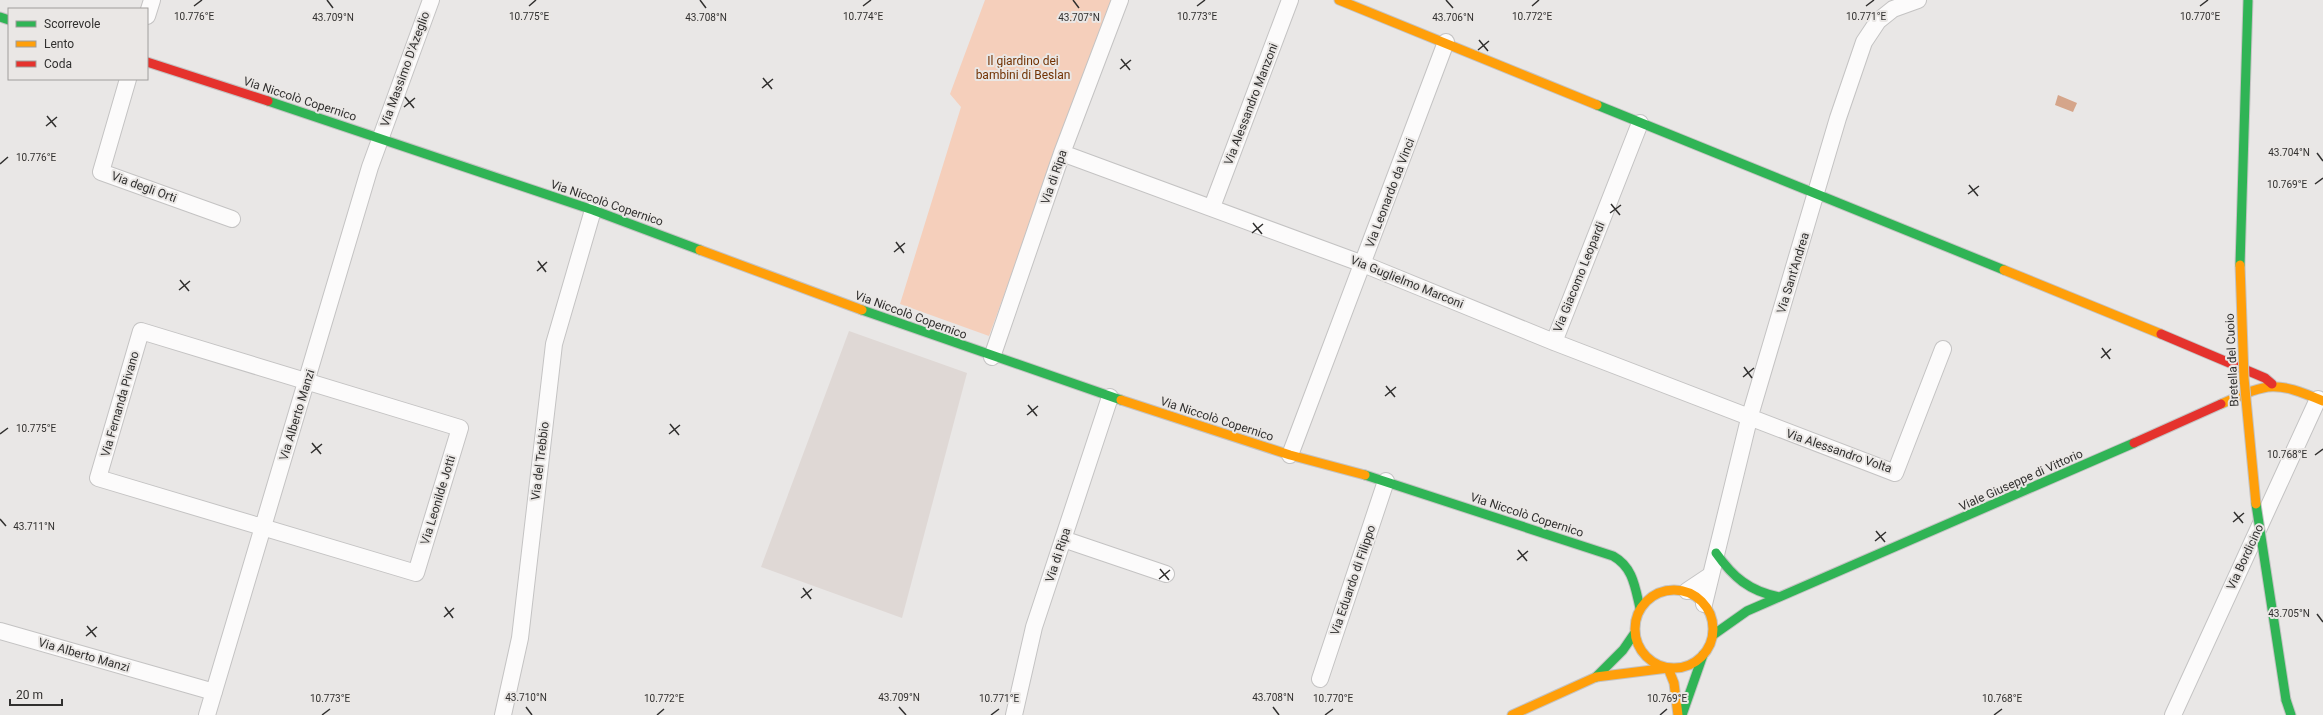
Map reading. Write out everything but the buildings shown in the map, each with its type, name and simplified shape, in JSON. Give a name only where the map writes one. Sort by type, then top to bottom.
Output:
[{"type":"main road","points":[[1339,0],[1446,42],[1640,123],[2167,336],[2265,378],[2272,384],[2285,386],[2320,400]]},
{"type":"main road","name":"Bretella del Cuoio","points":[[2248,0],[2240,212],[2242,332],[2251,466],[2263,566],[2286,700],[2291,715]]},
{"type":"main road","name":"Via Niccolò Copernico","points":[[148,62],[593,210],[910,328],[1110,397],[1290,455],[1386,481],[1619,558],[1632,575],[1640,608]]},
{"type":"main road","name":"Viale Giuseppe di Vittorio","points":[[1713,635],[1747,611],[1921,537],[2260,387],[2272,384]]},
{"type":"main road","points":[[1716,553],[1730,573],[1741,585],[1761,594],[1780,597]]},
{"type":"main road","points":[[1668,668],[1655,664],[1645,656],[1638,646],[1634,634],[1635,620],[1640,608],[1655,593],[1666,590],[1687,591],[1710,610],[1713,635],[1703,656],[1682,715]]},
{"type":"main road","name":"Viale Giuseppe di Vittorio","points":[[1732,612],[1747,611]]},
{"type":"main road","points":[[1596,677],[1623,650],[1634,634]]},
{"type":"main road","points":[[1512,715],[1596,677],[1686,666],[1703,656]]},
{"type":"main road","points":[[1668,668],[1674,683],[1678,715]]},
{"type":"street","points":[[148,13],[152,0]]},
{"type":"street","name":"Via Massimo D'Azeglio","points":[[379,139],[431,0]]},
{"type":"street","name":"Via di Ripa","points":[[992,356],[1062,153],[1120,0]]},
{"type":"street","name":"Via Alessandro Manzoni","points":[[1212,207],[1290,0]]},
{"type":"street","name":"Via Sant'Andrea","points":[[1710,610],[1710,575],[1750,419],[1838,118],[1864,42],[1878,21],[1893,9],[1918,0]]},
{"type":"street","name":"Via Leonardo da Vinci","points":[[1290,455],[1446,42]]},
{"type":"street","name":"Via degli Orti","points":[[128,80],[101,172],[232,219]]},
{"type":"street","name":"Via Giacomo Leopardi","points":[[1554,342],[1640,123]]},
{"type":"street","name":"Via Alberto Manzi","points":[[208,715],[379,139]]},
{"type":"street","name":"Via Guglielmo Marconi","points":[[1062,153],[1212,207],[1363,264],[1554,342],[1750,419]]},
{"type":"street","name":"Via del Trebbio","points":[[503,715],[520,638],[554,344],[593,210]]},
{"type":"street","name":"Via Fernanda Pivano","points":[[264,526],[98,478],[141,331],[307,381]]},
{"type":"street","name":"Via Alessandro Volta","points":[[1750,419],[1895,473],[1943,349]]},
{"type":"street","name":"Via Leonilde Jotti","points":[[264,526],[416,573],[460,428],[307,381]]},
{"type":"street","name":"Via di Ripa","points":[[1014,715],[1034,627],[1110,397]]},
{"type":"street","name":"Via Bordicino","points":[[2173,715],[2320,400]]},
{"type":"street","name":"Via Eduardo di Filippo","points":[[1320,679],[1386,481]]},
{"type":"street","points":[[1063,538],[1166,574]]},
{"type":"street","points":[[1687,591],[1710,575]]},
{"type":"street","name":"Via Alberto Manzi","points":[[0,631],[214,692]]},
{"type":"shaded area","points":[[2058,95],[2077,103],[2073,112],[2055,105]]},
{"type":"shaded area","points":[[849,331],[967,373],[902,618],[761,567]]},
{"type":"green space","name":"Il giardino dei bambini di Beslan","points":[[985,0],[1112,0],[989,336],[900,304],[961,107],[950,94]]},
{"type":"traffic: fast","points":[[2240,265],[2248,0]]},
{"type":"traffic: fast","points":[[0,17],[8,20]]},
{"type":"traffic: fast","points":[[268,101],[593,210],[700,250]]},
{"type":"traffic: fast","points":[[1597,105],[2004,270]]},
{"type":"traffic: fast","points":[[862,310],[1121,400]]},
{"type":"traffic: fast","points":[[1713,635],[1747,611],[2134,443]]},
{"type":"traffic: fast","points":[[1365,475],[1613,556],[1620,561],[1629,572],[1635,585],[1640,608]]},
{"type":"traffic: fast","points":[[2256,504],[2286,700]]},
{"type":"traffic: fast","points":[[1716,553],[1735,576],[1750,587],[1779,597]]},
{"type":"traffic: fast","points":[[1596,677],[1623,650],[1634,634]]},
{"type":"traffic: fast","points":[[1682,715],[1703,655]]},
{"type":"traffic: fast","points":[[2286,700],[2291,715]]},
{"type":"traffic: slow","points":[[1339,0],[1597,105]]},
{"type":"traffic: slow","points":[[700,250],[862,310]]},
{"type":"traffic: slow","points":[[2240,265],[2244,378],[2256,504]]},
{"type":"traffic: slow","points":[[2004,270],[2161,334]]},
{"type":"traffic: slow","points":[[2221,404],[2261,388],[2271,387],[2281,387],[2293,390],[2323,401]]},
{"type":"traffic: slow","points":[[1121,400],[1290,455],[1365,475]]},
{"type":"traffic: slow","points":[[1666,590],[1682,590],[1696,596],[1707,607],[1713,621],[1713,629],[1713,637],[1707,651],[1696,662],[1682,668],[1666,668],[1652,662],[1641,651],[1635,637],[1635,621],[1641,607],[1652,596],[1666,590]]},
{"type":"traffic: slow","points":[[1512,715],[1596,677],[1668,668],[1674,683],[1678,715]]},
{"type":"traffic: jam","points":[[148,62],[268,101]]},
{"type":"traffic: jam","points":[[2161,334],[2265,378],[2272,384]]},
{"type":"traffic: jam","points":[[2134,443],[2221,404]]}]
